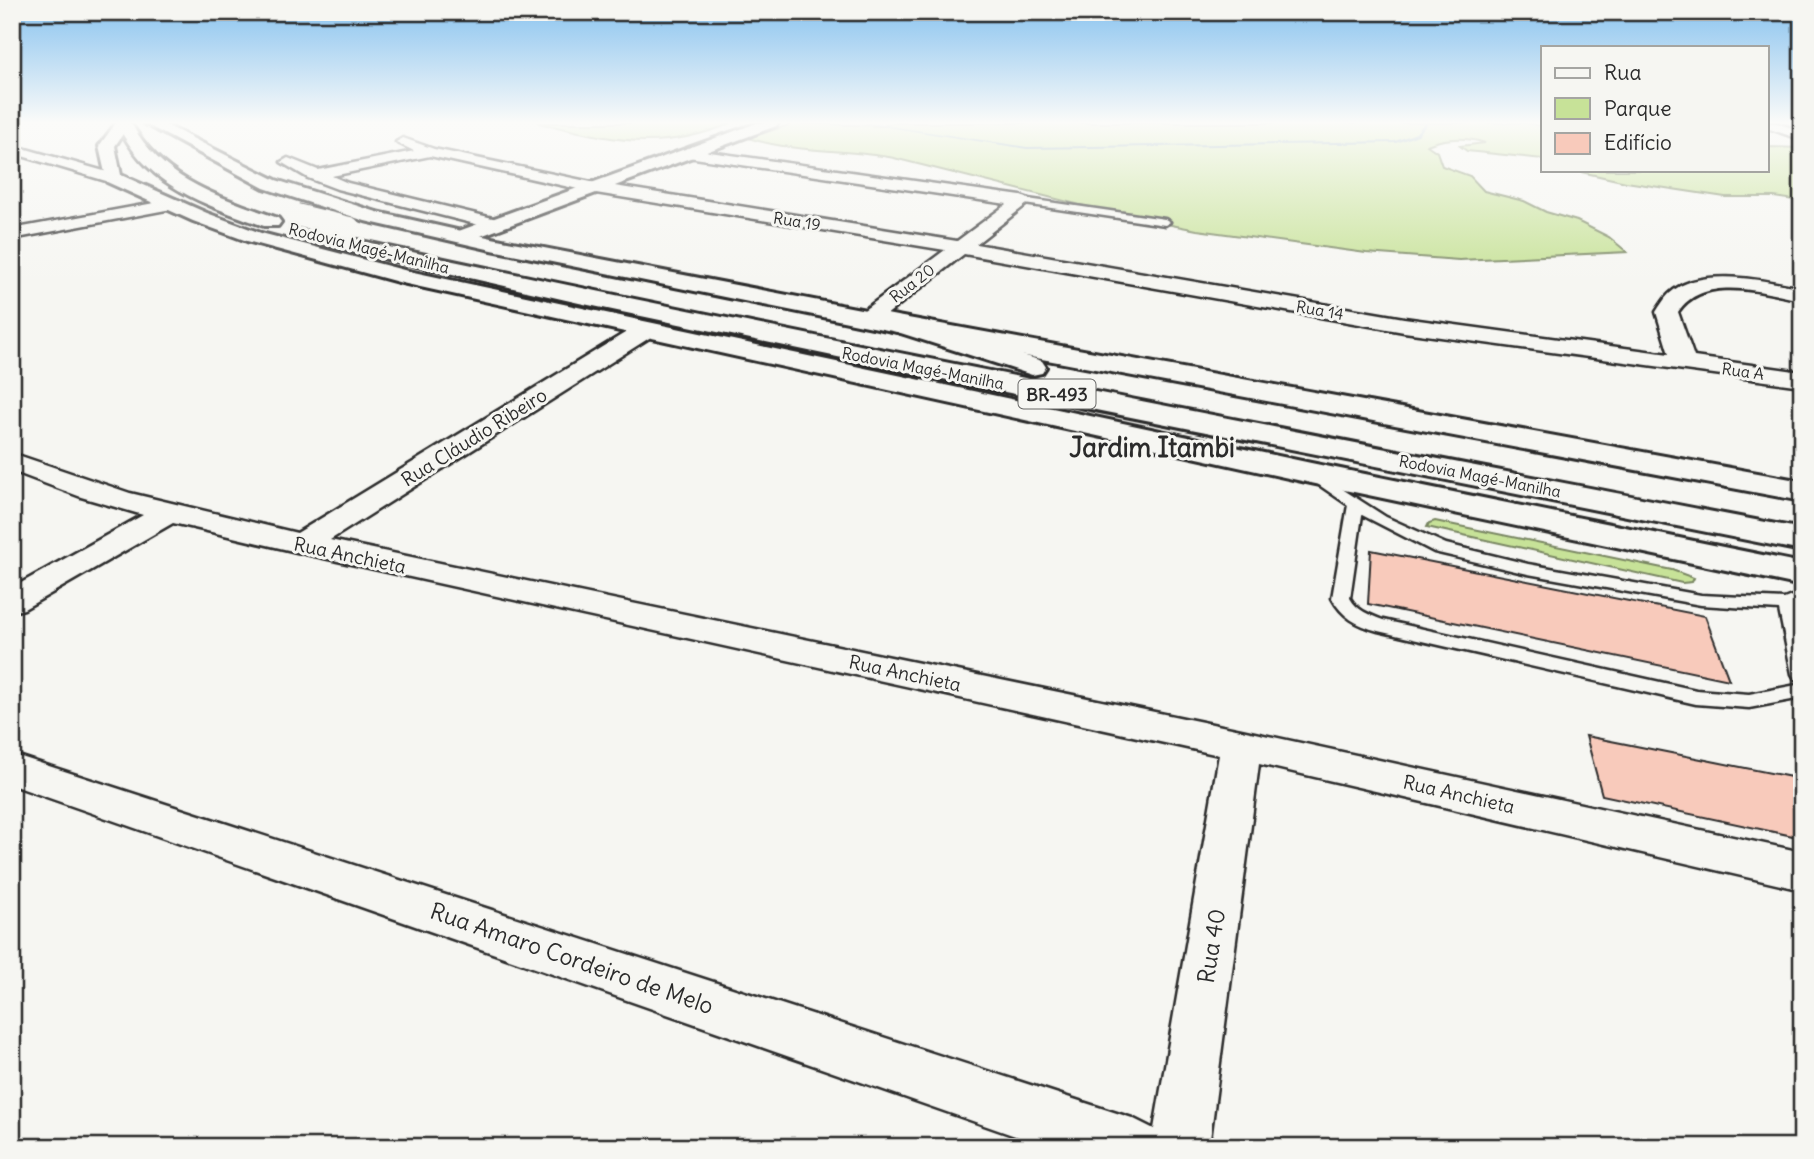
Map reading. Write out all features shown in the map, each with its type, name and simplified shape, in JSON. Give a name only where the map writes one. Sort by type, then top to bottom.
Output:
[{"type":"main road","name":"Rodovia Magé-Manilha","points":[[169,177],[267,234],[315,237],[579,296],[977,379],[1802,540]]},
{"type":"main road","name":"Rodovia Magé-Manilha","points":[[205,177],[232,193],[296,215],[348,220],[1032,367],[1318,425],[1802,515]]},
{"type":"main road","points":[[256,177],[348,220]]},
{"type":"main road","name":"Rua 19","points":[[460,237],[625,177]]},
{"type":"main road","points":[[113,178],[176,204]]},
{"type":"main road","name":"BR-493","points":[[176,204],[200,217],[267,234],[402,276],[1311,473],[1802,575]]},
{"type":"main road","points":[[267,234],[372,217]]},
{"type":"main road","points":[[267,234],[372,217],[897,324],[1802,491]]},
{"type":"main road","points":[[897,324],[1032,367]]},
{"type":"street","points":[[270,184],[304,177]]},
{"type":"street","points":[[321,177],[392,200],[495,224]]},
{"type":"street","name":"Rua 19","points":[[546,177],[596,188],[956,248]]},
{"type":"street","points":[[855,177],[1021,201]]},
{"type":"street","name":"Rua 20","points":[[868,318],[956,248],[1021,201]]},
{"type":"street","points":[[12,234],[176,204]]},
{"type":"street","name":"Rua 14","points":[[956,248],[1404,325],[1684,363]]},
{"type":"street","points":[[1684,363],[1667,312],[1670,305],[1688,290],[1702,284],[1718,283],[1802,294]]},
{"type":"street","name":"Rua Cláudio Ribeiro","points":[[301,544],[646,330]]},
{"type":"street","name":"Rua A","points":[[1684,363],[1802,379]]},
{"type":"street","name":"Rua Anchieta","points":[[12,461],[36,472],[169,513],[301,544],[1241,745],[1802,871]]},
{"type":"street","points":[[12,602],[169,513]]},
{"type":"street","name":"Rua 40","points":[[1180,1147],[1241,745]]},
{"type":"street","name":"Rua Amaro Cordeiro de Melo","points":[[12,769],[1132,1147]]},
{"type":"lane","points":[[1021,201],[1165,222]]},
{"type":"lane","points":[[1311,473],[1356,506],[1440,548],[1528,569],[1701,600],[1794,601],[1802,674]]},
{"type":"lane","points":[[1356,506],[1341,598],[1346,610],[1353,616],[1378,625],[1696,697],[1736,703],[1756,702],[1776,700],[1802,691]]},
{"type":"green space","points":[[970,177],[1471,177],[1484,191],[1524,201],[1546,212],[1577,221],[1609,237],[1627,252],[1459,260],[1366,253],[1197,230],[1120,215]]},
{"type":"green space","points":[[1604,177],[1802,177],[1802,201],[1774,197],[1725,197]]},
{"type":"green space","points":[[1435,521],[1672,570],[1694,578],[1692,582],[1682,583],[1427,527]]},
{"type":"building","points":[[1371,550],[1705,616],[1729,680],[1368,604]]},
{"type":"building","points":[[1586,736],[1796,778],[1802,791],[1802,838],[1602,795]]},
{"type":"district","name":"Jardim Itambi","points":[[1152,447]]}]
